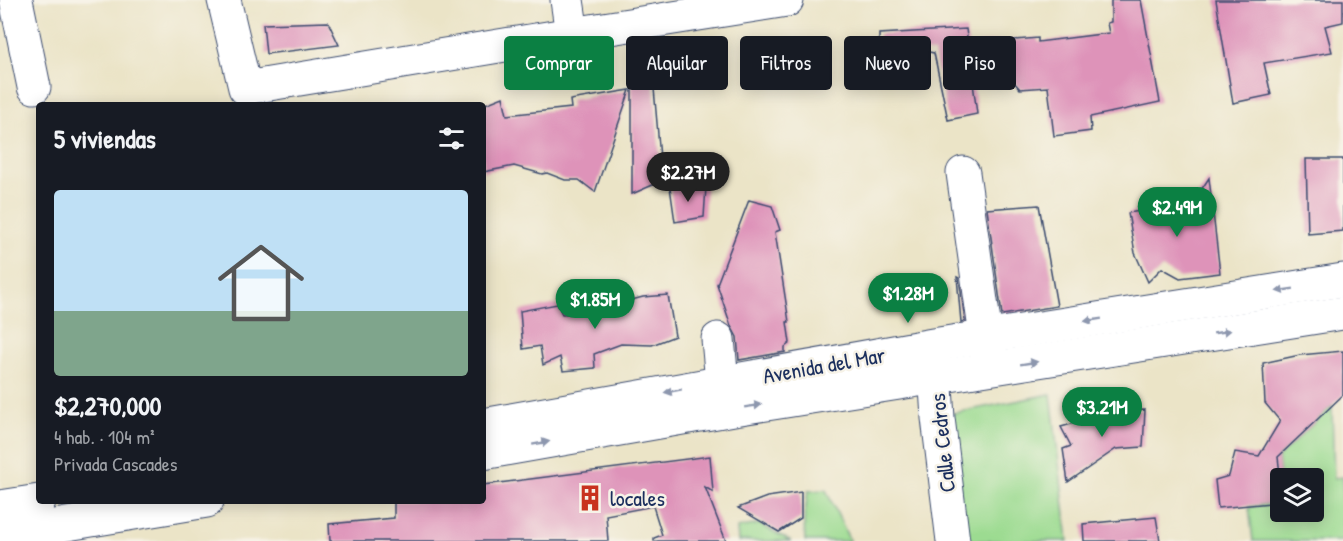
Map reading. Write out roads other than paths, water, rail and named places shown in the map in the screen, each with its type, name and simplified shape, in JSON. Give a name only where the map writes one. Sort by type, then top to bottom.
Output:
[{"type":"street","points":[[16,0],[34,87]]},
{"type":"street","points":[[224,0],[245,88],[787,0]]},
{"type":"street","points":[[567,0],[572,34]]},
{"type":"street","points":[[963,173],[988,353]]},
{"type":"street","name":"Avenida del Mar","points":[[988,353],[1343,280]]},
{"type":"street","name":"Avenida del Mar","points":[[486,424],[722,382],[935,361],[988,353],[1343,314]]},
{"type":"street","points":[[718,339],[722,382]]},
{"type":"street","name":"Avenida del Mar","points":[[486,452],[734,409],[935,361]]},
{"type":"street","name":"Calle Cedros","points":[[935,361],[938,418],[953,541]]},
{"type":"street","points":[[0,507],[36,501]]},
{"type":"street","points":[[0,536],[116,520],[193,504]]},
{"type":"place","name":"locales","points":[[590,498]]}]
